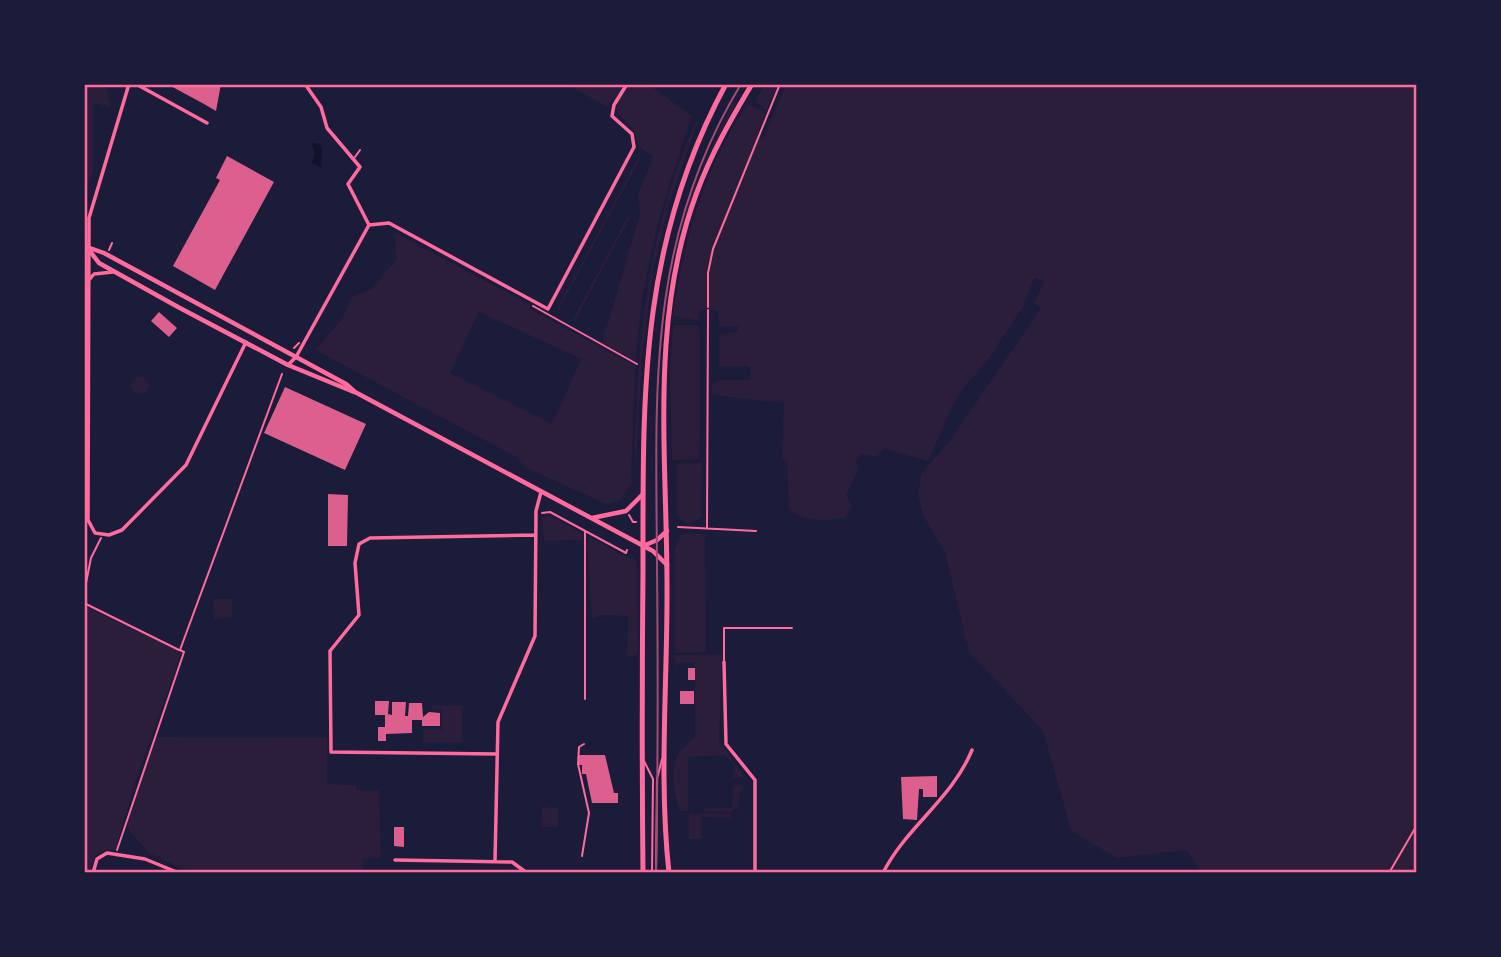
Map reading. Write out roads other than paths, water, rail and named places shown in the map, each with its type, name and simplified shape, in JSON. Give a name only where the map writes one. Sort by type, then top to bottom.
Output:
[{"type":"main road","points":[[643,873],[643,494],[648,357],[660,258],[683,177],[726,84]]},
{"type":"main road","points":[[669,873],[665,359],[676,270],[693,204],[709,163],[752,84]]},
{"type":"street","points":[[130,84],[89,218],[86,247],[88,520],[95,533],[116,534],[122,530],[186,465],[246,342]]},
{"type":"street","points":[[136,84],[207,123]]},
{"type":"street","points":[[305,84],[321,107],[327,128],[360,167],[348,184],[369,225]]},
{"type":"street","points":[[369,225],[389,223],[548,309],[634,147],[632,134],[614,119],[612,112],[627,84]]},
{"type":"street","points":[[84,221],[89,218]]},
{"type":"street","points":[[288,365],[296,356],[369,225]]},
{"type":"street","points":[[86,247],[99,263],[115,272],[288,365],[355,392],[653,551],[667,566]]},
{"type":"street","points":[[86,247],[104,253],[296,356],[346,384],[355,392]]},
{"type":"street","points":[[88,281],[94,274],[115,272]]},
{"type":"street","points":[[495,861],[498,722],[534,642],[536,511],[541,492]]},
{"type":"street","points":[[591,518],[626,511],[643,494]]},
{"type":"street","points":[[643,547],[667,531]]},
{"type":"street","points":[[497,754],[331,752],[330,651],[359,615],[355,563],[359,544],[370,538],[536,534]]},
{"type":"street","points":[[724,662],[726,744],[755,780],[755,873]]},
{"type":"street","points":[[883,873],[900,844],[925,820],[959,777],[972,750]]},
{"type":"street","points":[[93,873],[101,855],[117,852],[145,859],[178,873]]},
{"type":"street","points":[[396,860],[512,862],[527,873]]},
{"type":"lane","points":[[354,158],[360,150]]},
{"type":"lane","points":[[707,528],[708,310]]},
{"type":"lane","points":[[678,527],[755,531]]},
{"type":"lane","points":[[724,662],[724,628],[792,628]]},
{"type":"lane","points":[[654,873],[657,779],[666,742]]},
{"type":"lane","points":[[641,754],[653,779],[654,873]]},
{"type":"tram line","points":[[656,873],[656,439],[663,318],[672,259],[688,201],[710,143],[741,84]]}]
